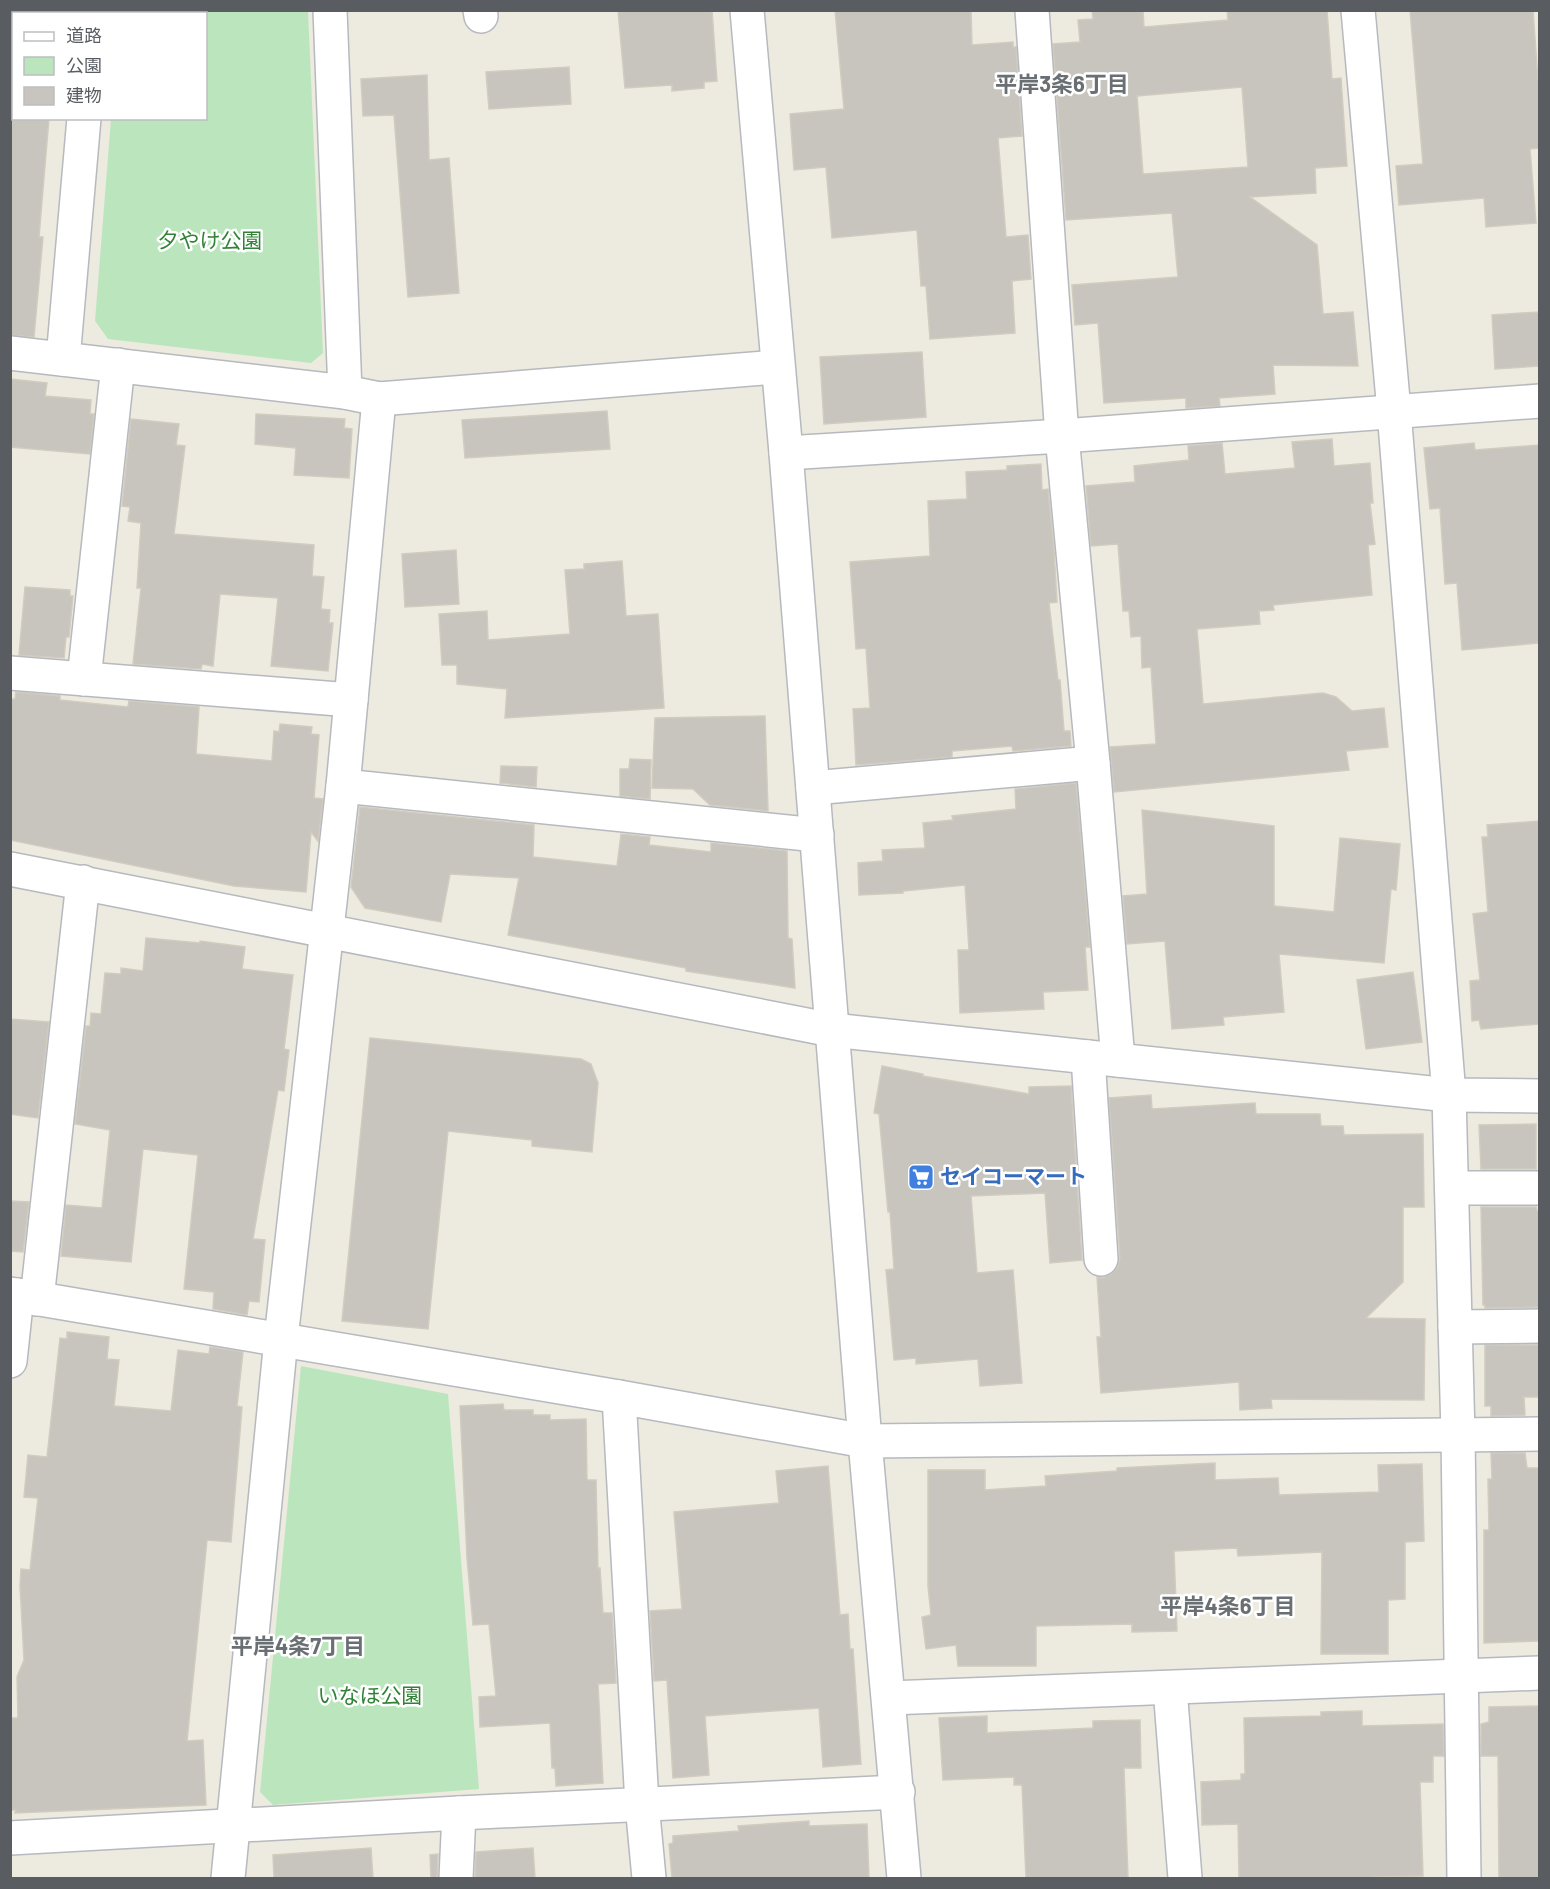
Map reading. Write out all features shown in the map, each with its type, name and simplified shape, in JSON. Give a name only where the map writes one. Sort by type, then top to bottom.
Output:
[{"type":"street","points":[[330,10],[345,392]]},
{"type":"street","points":[[747,10],[786,453],[865,1441],[904,1878]]},
{"type":"street","points":[[1032,10],[1062,436],[1093,763],[1103,1058],[1101,1259]]},
{"type":"street","points":[[1359,10],[1449,1095],[1458,1435],[1464,1878]]},
{"type":"street","points":[[63,358],[84,120]]},
{"type":"street","points":[[10,353],[345,392],[379,399],[777,367]]},
{"type":"street","points":[[84,679],[118,366]]},
{"type":"street","points":[[228,1878],[281,1340],[344,786],[379,399]]},
{"type":"street","points":[[786,453],[1062,436],[1539,401]]},
{"type":"street","points":[[10,673],[351,700]]},
{"type":"street","points":[[813,788],[1093,763]]},
{"type":"street","points":[[344,786],[817,835]]},
{"type":"street","points":[[10,869],[832,1030],[1449,1095],[1539,1096]]},
{"type":"street","points":[[10,1360],[22,1296],[83,882]]},
{"type":"street","points":[[1452,1188],[1539,1188]]},
{"type":"street","points":[[22,1296],[865,1441],[1539,1434]]},
{"type":"street","points":[[1455,1327],[1539,1326]]},
{"type":"street","points":[[619,1397],[642,1804],[649,1878]]},
{"type":"street","points":[[889,1698],[1539,1673]]},
{"type":"street","points":[[1170,1688],[1185,1878]]},
{"type":"street","points":[[10,1838],[897,1792]]},
{"type":"street","points":[[456,1878],[459,1813]]},
{"type":"green space","name":"夕やけ公園","points":[[308,11],[323,353],[311,363],[108,339],[95,321],[111,120],[207,120],[207,12],[119,12]]},
{"type":"green space","name":"いなほ公園","points":[[301,1366],[448,1394],[479,1789],[273,1805],[260,1792]]},
{"type":"building","points":[[618,10],[712,10],[717,81],[704,82],[704,88],[672,91],[672,85],[625,88]]},
{"type":"building","points":[[835,10],[971,10],[972,45],[1013,42],[1013,47],[1016,47],[1022,136],[998,138],[1006,237],[1028,235],[1031,279],[1012,281],[1015,333],[930,339],[926,286],[921,286],[917,230],[832,238],[826,167],[794,170],[790,114],[844,109]]},
{"type":"building","points":[[1092,10],[1143,10],[1144,27],[1228,20],[1227,10],[1327,10],[1332,79],[1341,78],[1347,166],[1315,168],[1316,193],[1250,197],[1317,245],[1323,314],[1353,312],[1358,366],[1273,365],[1275,394],[1219,398],[1220,406],[1186,408],[1186,398],[1104,403],[1098,323],[1075,325],[1072,285],[1178,277],[1172,213],[1066,220],[1053,44],[1080,42],[1078,20],[1093,19]],"holes":[[[1242,87],[1248,167],[1143,174],[1137,96]]]},
{"type":"building","points":[[1410,10],[1533,10],[1539,81],[1539,148],[1530,149],[1536,223],[1486,227],[1484,198],[1399,205],[1396,166],[1423,164]]},
{"type":"building","points":[[569,67],[571,104],[489,109],[486,72]]},
{"type":"building","points":[[427,75],[429,160],[449,158],[459,293],[408,297],[394,115],[363,116],[361,79]]},
{"type":"building","points":[[10,118],[12,120],[49,120],[39,237],[43,237],[34,337],[10,335]]},
{"type":"building","points":[[1539,312],[1539,366],[1495,369],[1492,315]]},
{"type":"building","points":[[922,352],[926,417],[824,424],[820,357]]},
{"type":"building","points":[[10,379],[47,383],[45,396],[91,400],[90,414],[94,414],[90,454],[10,447]]},
{"type":"building","points":[[607,411],[610,449],[465,458],[462,420]]},
{"type":"building","points":[[256,414],[345,419],[344,428],[352,429],[349,478],[294,475],[296,448],[255,444]]},
{"type":"building","points":[[131,419],[179,424],[176,445],[185,446],[174,534],[314,545],[312,576],[324,577],[321,609],[330,610],[329,623],[333,623],[328,671],[271,666],[278,598],[220,594],[213,666],[202,664],[201,669],[133,664],[141,588],[137,588],[141,523],[128,521],[130,507],[122,506]]},
{"type":"building","points":[[1332,439],[1334,466],[1370,463],[1373,503],[1370,503],[1375,544],[1368,545],[1372,595],[1273,605],[1274,610],[1259,611],[1260,624],[1197,629],[1203,704],[1323,693],[1336,697],[1352,711],[1384,708],[1388,747],[1346,751],[1349,770],[1114,792],[1110,747],[1156,744],[1151,667],[1142,668],[1141,636],[1131,637],[1129,611],[1123,611],[1118,544],[1091,546],[1086,486],[1135,482],[1134,466],[1189,460],[1188,446],[1222,443],[1225,474],[1295,468],[1292,442]]},
{"type":"building","points":[[1474,443],[1475,450],[1539,445],[1539,643],[1462,650],[1457,583],[1445,584],[1440,508],[1430,509],[1424,448]]},
{"type":"building","points":[[1041,464],[1042,490],[1048,489],[1054,549],[1057,602],[1049,603],[1058,680],[1060,680],[1064,731],[1070,731],[1071,746],[1013,751],[1012,746],[952,751],[952,757],[856,765],[853,709],[870,708],[866,648],[856,649],[850,562],[930,556],[928,501],[967,499],[966,472],[1007,470],[1007,466]]},
{"type":"building","points":[[456,550],[459,604],[405,607],[402,554]]},
{"type":"building","points":[[622,561],[626,616],[658,614],[664,708],[505,718],[507,689],[457,684],[457,665],[442,665],[439,614],[487,611],[488,640],[570,634],[565,570],[584,569],[584,564]]},
{"type":"building","points":[[25,587],[70,590],[70,596],[73,596],[69,637],[66,637],[64,658],[19,655]]},
{"type":"building","points":[[16,692],[60,696],[60,700],[128,707],[129,701],[199,707],[196,754],[272,761],[274,731],[279,732],[280,724],[312,727],[311,734],[319,735],[314,798],[323,799],[318,841],[311,832],[306,892],[234,886],[10,840],[10,699],[15,699]]},
{"type":"building","points":[[765,716],[768,811],[710,805],[693,789],[652,788],[655,718]]},
{"type":"building","points":[[630,759],[651,760],[650,799],[620,796],[620,769],[629,769]]},
{"type":"building","points":[[501,766],[537,767],[536,787],[500,783]]},
{"type":"building","points":[[1076,783],[1090,947],[1085,947],[1088,990],[1043,992],[1044,1009],[960,1013],[958,950],[969,950],[965,885],[903,891],[903,893],[859,895],[858,863],[883,861],[882,850],[925,848],[923,823],[953,820],[952,816],[1016,809],[1015,789]]},
{"type":"building","points":[[360,807],[534,825],[533,857],[617,866],[621,834],[650,837],[649,845],[711,852],[711,843],[787,851],[788,938],[792,939],[795,988],[686,971],[686,968],[508,935],[519,878],[450,874],[441,922],[365,908],[351,887]]},
{"type":"building","points":[[1142,810],[1274,826],[1274,906],[1334,912],[1340,838],[1400,844],[1396,890],[1391,889],[1384,963],[1279,954],[1284,1012],[1223,1017],[1224,1025],[1172,1029],[1165,941],[1127,944],[1123,896],[1147,894]]},
{"type":"building","points":[[1539,821],[1539,1024],[1481,1029],[1479,1020],[1472,1021],[1470,981],[1480,980],[1473,914],[1488,912],[1482,837],[1488,837],[1487,825]]},
{"type":"building","points":[[146,938],[200,943],[200,941],[245,947],[242,969],[293,975],[284,1049],[289,1050],[284,1091],[278,1090],[253,1239],[265,1240],[259,1302],[249,1301],[247,1315],[213,1309],[214,1292],[184,1289],[198,1155],[143,1149],[131,1262],[61,1256],[66,1205],[102,1208],[110,1130],[75,1124],[86,1026],[90,1026],[91,1013],[101,1014],[105,973],[121,974],[121,968],[143,971]]},
{"type":"building","points":[[1413,972],[1422,1042],[1366,1049],[1357,980]]},
{"type":"building","points":[[10,1019],[49,1022],[38,1118],[10,1114]]},
{"type":"building","points":[[370,1038],[581,1059],[591,1064],[598,1083],[592,1152],[532,1146],[532,1140],[448,1131],[428,1329],[342,1321]]},
{"type":"building","points":[[882,1066],[923,1074],[923,1076],[1029,1094],[1029,1087],[1071,1086],[1082,1260],[1050,1263],[1045,1193],[971,1196],[977,1273],[1013,1270],[1022,1383],[980,1386],[978,1359],[916,1364],[916,1358],[894,1360],[886,1270],[894,1269],[890,1212],[888,1212],[879,1114],[874,1113]]},
{"type":"building","points":[[1151,1095],[1152,1109],[1255,1103],[1256,1114],[1320,1114],[1321,1126],[1343,1126],[1344,1135],[1423,1134],[1424,1207],[1403,1207],[1403,1282],[1366,1318],[1425,1319],[1424,1400],[1271,1399],[1272,1408],[1240,1410],[1239,1382],[1101,1393],[1097,1337],[1101,1337],[1097,1277],[1103,1278],[1112,1274],[1118,1267],[1120,1258],[1109,1098]]},
{"type":"building","points":[[1536,1124],[1536,1169],[1481,1169],[1479,1125]]},
{"type":"building","points":[[10,1201],[29,1202],[23,1252],[10,1251]]},
{"type":"building","points":[[1481,1207],[1536,1207],[1539,1211],[1539,1307],[1485,1308],[1483,1305]]},
{"type":"building","points":[[67,1332],[109,1337],[107,1359],[119,1360],[114,1406],[171,1411],[178,1350],[209,1354],[210,1347],[243,1352],[237,1406],[242,1407],[231,1542],[207,1540],[187,1741],[203,1740],[206,1805],[15,1813],[16,1810],[10,1810],[10,1718],[18,1718],[17,1677],[24,1660],[21,1569],[30,1570],[38,1498],[24,1497],[28,1455],[47,1457],[60,1338],[67,1339]]},
{"type":"building","points":[[1485,1345],[1539,1345],[1539,1397],[1524,1397],[1525,1415],[1491,1416],[1491,1406],[1485,1406]]},
{"type":"building","points":[[503,1404],[504,1410],[533,1410],[533,1415],[550,1415],[550,1420],[586,1419],[587,1480],[596,1480],[598,1568],[600,1568],[603,1613],[612,1613],[616,1683],[598,1684],[603,1783],[556,1786],[555,1768],[552,1768],[550,1723],[480,1727],[479,1697],[496,1696],[489,1624],[473,1625],[467,1558],[460,1406]]},
{"type":"building","points":[[1491,1453],[1525,1453],[1527,1468],[1539,1468],[1539,1641],[1484,1643],[1484,1530],[1489,1530],[1488,1479],[1492,1479]]},
{"type":"building","points":[[1215,1463],[1215,1480],[1278,1478],[1279,1495],[1379,1492],[1378,1465],[1422,1464],[1424,1541],[1405,1542],[1405,1599],[1388,1600],[1388,1654],[1321,1654],[1322,1552],[1238,1556],[1237,1548],[1174,1551],[1177,1631],[1132,1632],[1132,1624],[1036,1626],[1036,1666],[958,1666],[956,1645],[926,1649],[922,1617],[931,1615],[928,1586],[928,1470],[985,1470],[985,1490],[1046,1486],[1045,1476],[1117,1471],[1117,1468]]},
{"type":"building","points":[[828,1466],[840,1615],[848,1614],[850,1649],[853,1649],[861,1764],[823,1767],[819,1708],[705,1716],[709,1775],[673,1778],[667,1680],[654,1681],[650,1611],[682,1609],[674,1512],[779,1503],[776,1471]]},
{"type":"building","points":[[1539,1706],[1539,1878],[1499,1878],[1498,1756],[1481,1756],[1481,1724],[1489,1722],[1489,1707]]},
{"type":"building","points":[[1362,1711],[1362,1726],[1443,1724],[1444,1756],[1433,1756],[1433,1782],[1420,1782],[1423,1876],[1239,1878],[1238,1824],[1202,1825],[1201,1782],[1241,1780],[1241,1774],[1245,1774],[1244,1718],[1321,1716],[1321,1712]]},
{"type":"building","points":[[987,1716],[987,1733],[1093,1728],[1093,1721],[1140,1720],[1141,1768],[1124,1768],[1128,1878],[1026,1878],[1022,1785],[1014,1785],[1014,1777],[943,1780],[939,1718]]},
{"type":"building","points":[[809,1821],[809,1826],[867,1824],[869,1878],[672,1878],[669,1844],[673,1843],[673,1836],[739,1831],[738,1826]]},
{"type":"building","points":[[371,1848],[373,1878],[274,1878],[273,1855]]},
{"type":"building","points":[[533,1848],[535,1878],[475,1878],[476,1852]]},
{"type":"building","points":[[438,1854],[437,1878],[431,1878],[430,1855]]},
{"type":"place","name":"セイコーマート","points":[[921,1177]]},
{"type":"district","name":"平岸3条6丁目","points":[[1062,84]]},
{"type":"district","name":"平岸4条6丁目","points":[[1228,1606]]},
{"type":"district","name":"平岸4条7丁目","points":[[298,1646]]}]
